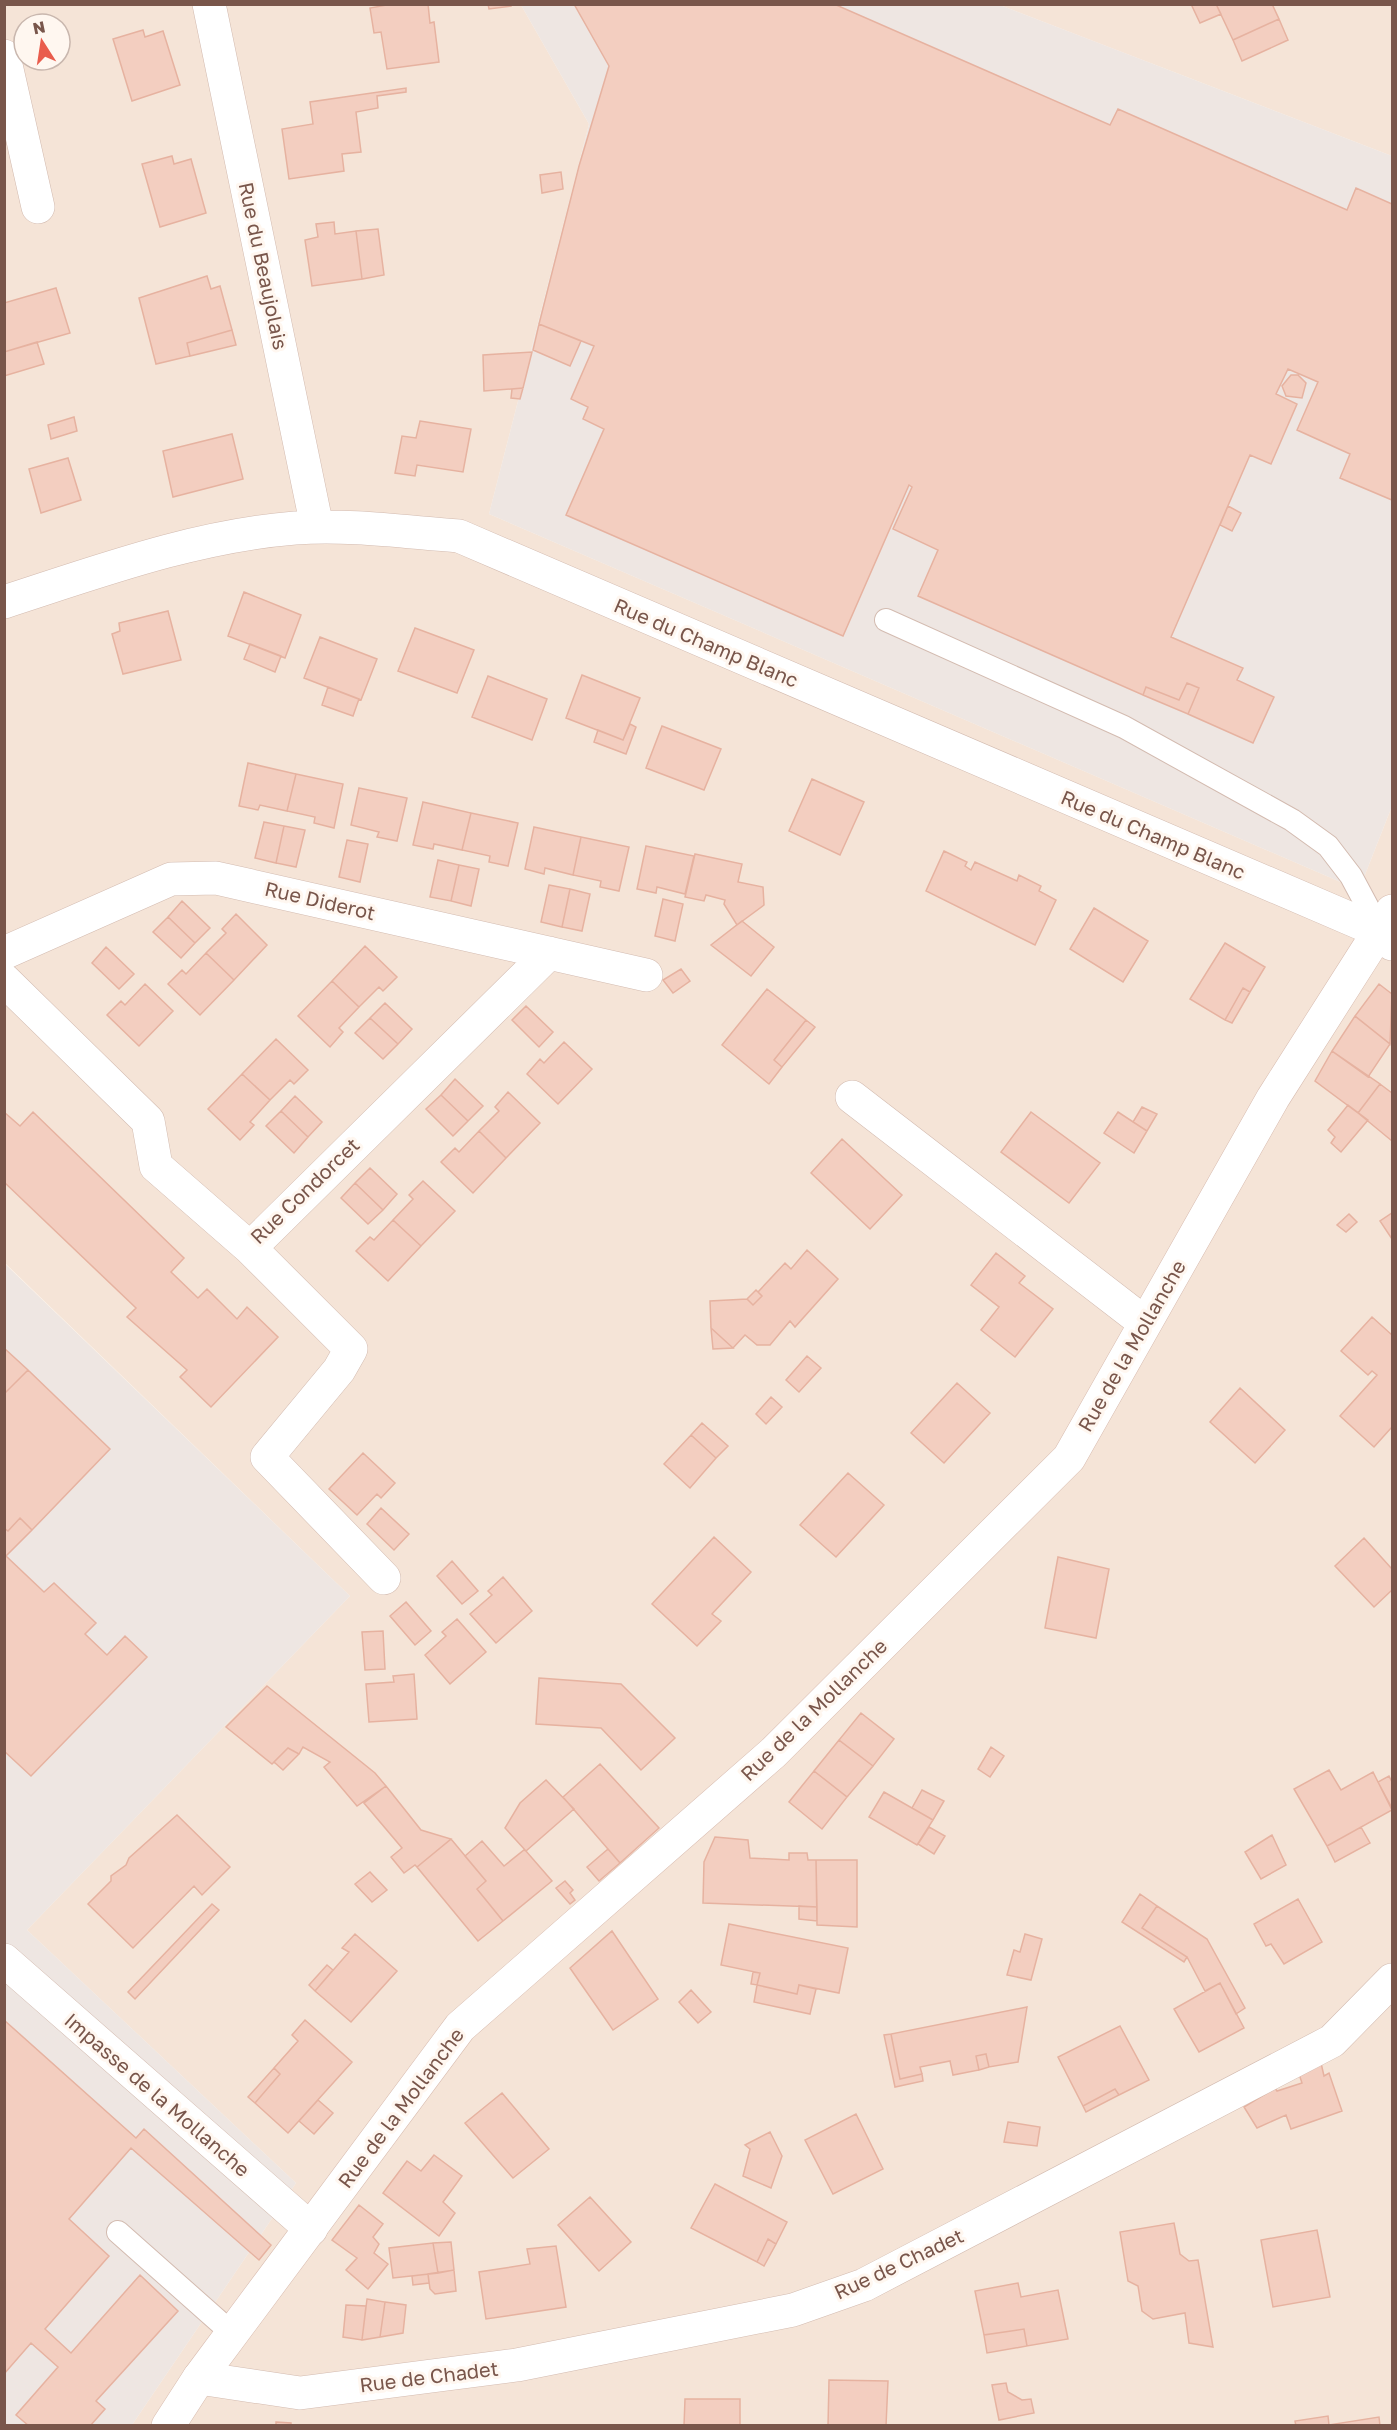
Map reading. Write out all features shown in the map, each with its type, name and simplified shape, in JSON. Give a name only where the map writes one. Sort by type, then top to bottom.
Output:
[{"type":"street","name":"Rue du Beaujolais","points":[[210,4],[317,527]]},
{"type":"street","points":[[4,56],[38,207]]},
{"type":"street","name":"Rue du Champ Blanc","points":[[4,602],[172,548],[293,528],[317,527],[459,536],[1390,928]]},
{"type":"street","name":"Rue Diderot","points":[[4,953],[171,879],[216,878],[646,975]]},
{"type":"street","name":"Rue de la Mollanche","points":[[168,2426],[199,2378],[460,2027],[773,1753],[1069,1458],[1273,1098],[1390,928]]},
{"type":"street","name":"Rue Condorcet","points":[[4,980],[148,1121],[156,1166],[249,1248],[549,953]]},
{"type":"street","points":[[852,1097],[1145,1323]]},
{"type":"street","points":[[249,1248],[351,1349],[339,1370],[267,1457],[384,1578]]},
{"type":"street","name":"Impasse de la Mollanche","points":[[4,1960],[311,2229]]},
{"type":"street","name":"Rue de Chadet","points":[[199,2378],[300,2393],[517,2366],[793,2310],[864,2285],[1332,2041],[1392,1980]]},
{"type":"lane","points":[[886,620],[1124,727],[1292,820],[1328,846],[1390,928]]},
{"type":"lane","points":[[118,2232],[233,2334]]},
{"type":"shaded area","points":[[4,5],[521,5],[589,124],[489,514],[1359,890],[1392,806],[1392,2425],[132,2425],[296,2183],[27,1930],[350,1596],[5,1263]]},
{"type":"shaded area","points":[[521,5],[1000,5],[1392,156],[1392,806],[1359,890],[489,514],[589,124]]},
{"type":"shaded area","points":[[1000,5],[1392,5],[1392,156]]},
{"type":"shaded area","points":[[4,1263],[350,1596],[27,1930],[296,2183],[132,2425],[5,2425]]},
{"type":"building","points":[[392,4],[428,4],[430,23],[434,22],[439,62],[387,69],[381,32],[374,33],[370,8]]},
{"type":"building","points":[[488,4],[511,4],[511,6],[489,9]]},
{"type":"building","points":[[574,4],[834,4],[1110,125],[1118,109],[1347,210],[1356,188],[1392,204],[1392,500],[1340,478],[1350,454],[1297,430],[1318,382],[1288,369],[1276,394],[1297,404],[1271,464],[1250,455],[1171,637],[1243,668],[1237,680],[1274,697],[1253,743],[1188,714],[1199,688],[1187,683],[1179,700],[1146,687],[1143,695],[918,596],[938,550],[893,529],[912,487],[909,485],[843,636],[566,515],[604,429],[583,419],[588,407],[571,399],[594,346],[539,324],[579,166],[609,66]]},
{"type":"building","points":[[1191,4],[1216,4],[1221,14],[1200,23]]},
{"type":"building","points":[[1216,4],[1272,4],[1279,19],[1233,40]]},
{"type":"building","points":[[1279,19],[1288,40],[1242,61],[1233,40]]},
{"type":"building","points":[[143,30],[145,37],[163,31],[180,85],[132,101],[113,39]]},
{"type":"building","points":[[406,88],[406,92],[377,96],[378,108],[356,112],[361,152],[342,154],[344,171],[289,179],[282,129],[313,124],[310,102]]},
{"type":"building","points":[[172,156],[174,164],[191,159],[206,213],[160,227],[142,164]]},
{"type":"building","points":[[561,172],[563,189],[542,193],[540,175]]},
{"type":"building","points":[[334,222],[335,234],[356,231],[362,279],[312,286],[305,240],[318,237],[316,224]]},
{"type":"building","points":[[378,229],[384,275],[362,279],[356,231]]},
{"type":"building","points":[[207,276],[211,289],[220,286],[232,330],[187,343],[190,356],[156,364],[139,298]]},
{"type":"building","points":[[56,288],[70,333],[4,352],[4,303]]},
{"type":"building","points":[[539,324],[581,341],[570,366],[533,350]]},
{"type":"building","points":[[232,330],[236,345],[190,356],[187,343]]},
{"type":"building","points":[[37,342],[44,364],[4,376],[4,352]]},
{"type":"building","points":[[532,352],[523,388],[484,391],[483,355]]},
{"type":"building","points":[[1291,375],[1298,375],[1306,383],[1302,398],[1286,396],[1282,386]]},
{"type":"building","points":[[523,388],[520,399],[511,398],[512,389]]},
{"type":"building","points":[[74,417],[77,431],[51,439],[48,425]]},
{"type":"building","points":[[420,421],[471,429],[463,472],[417,465],[415,476],[395,473],[402,436],[416,438]]},
{"type":"building","points":[[232,434],[243,479],[173,497],[163,451]]},
{"type":"building","points":[[68,458],[81,500],[41,513],[29,469]]},
{"type":"building","points":[[1228,506],[1241,513],[1232,531],[1220,525]]},
{"type":"building","points":[[244,592],[301,615],[285,658],[228,636]]},
{"type":"building","points":[[168,611],[181,660],[123,674],[112,634],[120,631],[119,623]]},
{"type":"building","points":[[415,628],[474,650],[457,693],[398,671]]},
{"type":"building","points":[[320,637],[377,659],[361,700],[304,678]]},
{"type":"building","points":[[250,644],[281,656],[275,672],[244,659]]},
{"type":"building","points":[[582,675],[640,698],[623,740],[566,718]]},
{"type":"building","points":[[488,676],[547,699],[532,740],[472,717]]},
{"type":"building","points":[[1187,683],[1199,688],[1188,714],[1143,695],[1146,687],[1179,700]]},
{"type":"building","points":[[328,687],[359,699],[353,716],[322,705]]},
{"type":"building","points":[[630,724],[636,727],[626,754],[594,742],[598,730],[623,740]]},
{"type":"building","points":[[662,726],[721,749],[704,790],[646,768]]},
{"type":"building","points":[[248,763],[296,774],[287,811],[260,805],[258,810],[239,806]]},
{"type":"building","points":[[296,774],[343,784],[334,828],[314,823],[315,817],[287,811]]},
{"type":"building","points":[[812,779],[864,802],[840,855],[789,831]]},
{"type":"building","points":[[359,788],[407,798],[397,841],[377,837],[379,832],[351,825]]},
{"type":"building","points":[[423,802],[471,813],[462,850],[434,844],[433,849],[413,845]]},
{"type":"building","points":[[471,813],[518,823],[508,866],[489,862],[490,856],[462,850]]},
{"type":"building","points":[[264,822],[284,826],[276,863],[255,858]]},
{"type":"building","points":[[284,826],[305,830],[296,867],[276,863]]},
{"type":"building","points":[[534,827],[581,837],[573,875],[545,868],[544,874],[525,869]]},
{"type":"building","points":[[581,837],[629,847],[619,891],[600,887],[601,881],[573,875]]},
{"type":"building","points":[[347,840],[368,844],[360,882],[339,877]]},
{"type":"building","points":[[646,846],[694,856],[685,894],[657,887],[656,893],[637,889]]},
{"type":"building","points":[[944,851],[967,862],[965,866],[971,870],[975,862],[1017,881],[1019,875],[1041,886],[1039,891],[1056,900],[1035,945],[926,891]]},
{"type":"building","points":[[695,854],[742,864],[738,882],[763,887],[764,905],[737,925],[724,904],[725,900],[706,895],[704,901],[685,897]]},
{"type":"building","points":[[438,860],[459,865],[451,901],[430,897]]},
{"type":"building","points":[[459,865],[479,869],[471,906],[451,901]]},
{"type":"building","points":[[549,885],[570,889],[562,927],[541,922]]},
{"type":"building","points":[[570,889],[590,894],[582,931],[562,927]]},
{"type":"building","points":[[663,899],[683,904],[675,941],[655,936]]},
{"type":"building","points":[[182,901],[210,928],[195,943],[168,917]]},
{"type":"building","points":[[1094,908],[1148,941],[1123,982],[1070,949]]},
{"type":"building","points":[[236,914],[267,945],[234,980],[206,953],[226,933],[222,929]]},
{"type":"building","points":[[168,917],[195,943],[181,958],[153,932]]},
{"type":"building","points":[[742,921],[774,947],[751,976],[711,945]]},
{"type":"building","points":[[1225,943],[1265,967],[1250,992],[1243,988],[1225,1020],[1190,999]]},
{"type":"building","points":[[365,946],[397,977],[383,991],[379,987],[359,1007],[332,981]]},
{"type":"building","points":[[106,947],[134,974],[119,989],[92,963]]},
{"type":"building","points":[[206,953],[234,980],[200,1015],[168,984],[182,970],[186,974]]},
{"type":"building","points":[[681,969],[690,981],[673,993],[663,980]]},
{"type":"building","points":[[332,981],[359,1007],[339,1028],[343,1032],[330,1047],[298,1016]]},
{"type":"building","points":[[145,984],[173,1011],[139,1046],[107,1015],[121,1001],[125,1005]]},
{"type":"building","points":[[1379,984],[1392,994],[1390,1044],[1355,1016]]},
{"type":"building","points":[[1243,988],[1250,992],[1232,1023],[1225,1020]]},
{"type":"building","points":[[767,989],[806,1020],[774,1060],[782,1067],[769,1084],[722,1045]]},
{"type":"building","points":[[385,1003],[412,1029],[398,1044],[370,1018]]},
{"type":"building","points":[[526,1006],[553,1032],[539,1047],[512,1020]]},
{"type":"building","points":[[1355,1016],[1390,1044],[1368,1077],[1332,1051]]},
{"type":"building","points":[[370,1018],[398,1044],[383,1059],[355,1033]]},
{"type":"building","points":[[806,1020],[815,1027],[782,1067],[774,1060]]},
{"type":"building","points":[[276,1039],[308,1070],[294,1084],[290,1080],[270,1100],[242,1074]]},
{"type":"building","points":[[564,1042],[592,1069],[558,1104],[527,1074],[540,1059],[544,1063]]},
{"type":"building","points":[[1332,1051],[1380,1084],[1358,1113],[1315,1081]]},
{"type":"building","points":[[242,1074],[270,1100],[250,1122],[254,1125],[240,1140],[208,1109]]},
{"type":"building","points":[[455,1079],[483,1106],[468,1121],[441,1095]]},
{"type":"building","points":[[1380,1084],[1392,1093],[1392,1141],[1358,1113]]},
{"type":"building","points":[[508,1092],[540,1123],[506,1158],[479,1131],[499,1111],[495,1107]]},
{"type":"building","points":[[441,1095],[468,1121],[453,1136],[426,1109]]},
{"type":"building","points":[[295,1096],[322,1122],[308,1137],[281,1111]]},
{"type":"building","points":[[1348,1105],[1368,1120],[1341,1152],[1331,1143],[1335,1137],[1328,1130]]},
{"type":"building","points":[[1142,1107],[1157,1114],[1147,1131],[1133,1122]]},
{"type":"building","points":[[281,1111],[308,1137],[294,1153],[266,1126]]},
{"type":"building","points":[[4,1112],[20,1126],[33,1112],[184,1258],[171,1272],[198,1298],[207,1289],[237,1319],[247,1307],[278,1337],[211,1407],[180,1377],[187,1370],[127,1317],[136,1308],[4,1182]]},
{"type":"building","points":[[1031,1112],[1100,1163],[1069,1203],[1001,1152]]},
{"type":"building","points":[[1118,1112],[1147,1131],[1134,1153],[1104,1133]]},
{"type":"building","points":[[479,1131],[506,1158],[473,1193],[441,1162],[455,1148],[459,1152]]},
{"type":"building","points":[[842,1139],[902,1195],[870,1229],[811,1173]]},
{"type":"building","points":[[370,1168],[397,1194],[383,1210],[355,1183]]},
{"type":"building","points":[[423,1181],[455,1211],[421,1246],[393,1220],[413,1199],[409,1195]]},
{"type":"building","points":[[355,1183],[383,1210],[368,1224],[341,1198]]},
{"type":"building","points":[[1392,1213],[1392,1239],[1380,1221]]},
{"type":"building","points":[[1349,1214],[1357,1222],[1346,1232],[1337,1225]]},
{"type":"building","points":[[393,1220],[421,1246],[388,1281],[356,1251],[370,1237],[374,1240]]},
{"type":"building","points":[[807,1250],[838,1279],[795,1327],[790,1321],[770,1345],[757,1345],[745,1335],[733,1348],[711,1328],[710,1301],[747,1299],[753,1305],[762,1296],[758,1292],[785,1263],[791,1269]]},
{"type":"building","points":[[996,1253],[1025,1276],[1019,1283],[1053,1309],[1015,1357],[981,1330],[999,1307],[971,1285]]},
{"type":"building","points":[[756,1290],[762,1296],[753,1305],[747,1299]]},
{"type":"building","points":[[1372,1317],[1392,1335],[1392,1427],[1374,1447],[1340,1416],[1377,1375],[1372,1371],[1368,1375],[1341,1351]]},
{"type":"building","points":[[711,1328],[733,1348],[713,1349]]},
{"type":"building","points":[[4,1348],[28,1370],[4,1394]]},
{"type":"building","points":[[807,1356],[821,1368],[799,1392],[786,1380]]},
{"type":"building","points":[[28,1370],[110,1449],[32,1530],[20,1518],[8,1531],[4,1528],[4,1394]]},
{"type":"building","points":[[957,1383],[990,1413],[944,1463],[911,1433]]},
{"type":"building","points":[[1240,1388],[1285,1430],[1255,1463],[1210,1422]]},
{"type":"building","points":[[771,1397],[782,1407],[766,1424],[756,1414]]},
{"type":"building","points":[[702,1423],[728,1446],[716,1458],[691,1435]]},
{"type":"building","points":[[691,1435],[716,1458],[690,1488],[664,1464]]},
{"type":"building","points":[[363,1453],[395,1483],[381,1498],[377,1494],[357,1515],[329,1489]]},
{"type":"building","points":[[848,1473],[884,1505],[836,1557],[800,1525]]},
{"type":"building","points":[[381,1508],[409,1534],[394,1550],[367,1524]]},
{"type":"building","points":[[20,1518],[32,1530],[6,1556],[44,1592],[54,1583],[96,1623],[85,1634],[107,1655],[125,1636],[147,1657],[31,1776],[4,1751],[4,1528],[8,1531]]},
{"type":"building","points":[[714,1537],[751,1572],[712,1614],[721,1621],[697,1646],[652,1604]]},
{"type":"building","points":[[1364,1538],[1392,1569],[1392,1590],[1374,1607],[1335,1566]]},
{"type":"building","points":[[1058,1557],[1109,1569],[1096,1638],[1045,1628]]},
{"type":"building","points":[[452,1561],[478,1591],[462,1604],[437,1576]]},
{"type":"building","points":[[503,1577],[532,1611],[496,1643],[470,1614],[492,1595],[488,1591]]},
{"type":"building","points":[[406,1602],[431,1631],[415,1645],[390,1616]]},
{"type":"building","points":[[457,1619],[486,1652],[450,1684],[425,1655],[446,1636],[442,1632]]},
{"type":"building","points":[[383,1631],[385,1669],[365,1670],[362,1632]]},
{"type":"building","points":[[414,1674],[417,1719],[369,1722],[366,1684],[394,1682],[393,1676]]},
{"type":"building","points":[[539,1678],[621,1684],[675,1738],[641,1770],[601,1728],[536,1724]]},
{"type":"building","points":[[267,1686],[375,1773],[386,1786],[357,1806],[324,1767],[330,1762],[303,1747],[299,1754],[288,1748],[272,1764],[226,1727]]},
{"type":"building","points":[[861,1713],[894,1739],[873,1766],[839,1740]]},
{"type":"building","points":[[839,1740],[873,1766],[847,1797],[814,1771]]},
{"type":"building","points":[[991,1747],[1004,1756],[990,1777],[978,1769]]},
{"type":"building","points":[[288,1748],[299,1754],[283,1770],[274,1762]]},
{"type":"building","points":[[600,1764],[659,1828],[620,1863],[563,1797]]},
{"type":"building","points":[[1329,1770],[1341,1790],[1373,1772],[1392,1810],[1327,1846],[1294,1789]]},
{"type":"building","points":[[814,1771],[847,1797],[822,1829],[789,1802]]},
{"type":"building","points":[[1389,1776],[1392,1782],[1392,1808],[1378,1782]]},
{"type":"building","points":[[546,1780],[574,1809],[526,1851],[505,1828],[520,1803]]},
{"type":"building","points":[[386,1786],[421,1830],[451,1839],[417,1867],[415,1865],[404,1873],[391,1857],[402,1848],[364,1803]]},
{"type":"building","points":[[922,1790],[944,1801],[933,1820],[912,1808]]},
{"type":"building","points":[[884,1792],[933,1820],[917,1845],[869,1817]]},
{"type":"building","points":[[177,1815],[230,1867],[202,1895],[194,1886],[133,1948],[88,1904],[111,1881],[111,1876],[126,1865],[129,1858]]},
{"type":"building","points":[[929,1827],[945,1836],[934,1854],[918,1844]]},
{"type":"building","points":[[1361,1827],[1370,1843],[1335,1862],[1327,1846]]},
{"type":"building","points":[[1272,1835],[1286,1865],[1261,1879],[1245,1852]]},
{"type":"building","points":[[715,1837],[748,1840],[750,1858],[789,1860],[789,1853],[807,1853],[808,1860],[816,1860],[817,1907],[703,1903],[704,1862]]},
{"type":"building","points":[[451,1839],[486,1881],[477,1889],[503,1921],[478,1941],[417,1867]]},
{"type":"building","points":[[482,1841],[504,1866],[524,1850],[526,1851],[552,1881],[503,1921],[477,1889],[486,1881],[465,1856]]},
{"type":"building","points":[[608,1849],[620,1863],[599,1881],[587,1867]]},
{"type":"building","points":[[816,1860],[857,1860],[857,1927],[817,1925]]},
{"type":"building","points":[[370,1872],[387,1890],[372,1902],[355,1884]]},
{"type":"building","points":[[565,1881],[573,1890],[570,1893],[575,1900],[570,1904],[556,1888]]},
{"type":"building","points":[[1140,1894],[1157,1906],[1142,1928],[1187,1957],[1184,1962],[1122,1922]]},
{"type":"building","points":[[1298,1899],[1322,1942],[1284,1964],[1271,1944],[1266,1946],[1254,1924]]},
{"type":"building","points":[[212,1904],[219,1910],[135,1999],[128,1992]]},
{"type":"building","points":[[799,1906],[817,1907],[817,1921],[799,1919]]},
{"type":"building","points":[[1157,1906],[1207,1939],[1245,2008],[1236,2014],[1220,1983],[1205,1991],[1187,1957],[1142,1928]]},
{"type":"building","points":[[729,1924],[848,1948],[839,1993],[799,1985],[797,1994],[757,1985],[760,1973],[721,1965]]},
{"type":"building","points":[[612,1931],[658,1999],[613,2030],[570,1968]]},
{"type":"building","points":[[355,1934],[397,1971],[351,2022],[315,1991],[349,1952],[342,1948]]},
{"type":"building","points":[[1025,1934],[1042,1939],[1031,1980],[1007,1975],[1014,1950],[1020,1952]]},
{"type":"building","points":[[327,1965],[333,1970],[315,1991],[309,1985]]},
{"type":"building","points":[[753,1972],[760,1973],[757,1985],[751,1984]]},
{"type":"building","points":[[1220,1983],[1244,2028],[1199,2052],[1174,2009]]},
{"type":"building","points":[[757,1985],[797,1994],[799,1985],[816,1989],[810,2014],[754,2002]]},
{"type":"building","points":[[691,1990],[711,2012],[698,2023],[679,2002]]},
{"type":"building","points":[[1027,2007],[1018,2062],[989,2067],[986,2054],[976,2056],[979,2070],[953,2075],[950,2061],[920,2067],[922,2074],[900,2079],[891,2034]]},
{"type":"building","points":[[4,2020],[136,2138],[144,2129],[271,2245],[259,2260],[131,2148],[69,2219],[109,2256],[45,2329],[71,2353],[140,2275],[178,2311],[96,2401],[105,2409],[90,2426],[29,2426],[16,2415],[58,2367],[31,2343],[4,2374]]},
{"type":"building","points":[[305,2020],[352,2062],[288,2133],[255,2103],[280,2074],[274,2068],[298,2041],[292,2035]]},
{"type":"building","points":[[1120,2026],[1149,2080],[1119,2095],[1115,2089],[1083,2106],[1058,2057]]},
{"type":"building","points":[[891,2034],[900,2079],[922,2074],[923,2081],[895,2087],[884,2035]]},
{"type":"building","points":[[986,2054],[989,2067],[979,2070],[976,2056]]},
{"type":"building","points":[[1321,2063],[1324,2076],[1329,2073],[1342,2111],[1291,2129],[1286,2115],[1257,2128],[1244,2107],[1275,2088],[1277,2091],[1302,2083],[1299,2074]]},
{"type":"building","points":[[274,2068],[280,2074],[255,2103],[248,2097]]},
{"type":"building","points":[[1115,2089],[1119,2095],[1086,2112],[1083,2106]]},
{"type":"building","points":[[502,2093],[549,2149],[513,2178],[465,2123]]},
{"type":"building","points":[[318,2100],[333,2113],[314,2134],[299,2121]]},
{"type":"building","points":[[856,2114],[883,2169],[833,2194],[805,2140]]},
{"type":"building","points":[[1008,2122],[1040,2127],[1037,2146],[1004,2142]]},
{"type":"building","points":[[770,2132],[782,2156],[771,2188],[743,2176],[750,2149],[745,2145]]},
{"type":"building","points":[[434,2155],[462,2176],[443,2202],[455,2213],[439,2236],[383,2193],[407,2161],[421,2171]]},
{"type":"building","points":[[715,2184],[787,2222],[776,2244],[768,2239],[757,2262],[691,2228]]},
{"type":"building","points":[[590,2197],[631,2242],[599,2271],[558,2225]]},
{"type":"building","points":[[359,2205],[383,2224],[373,2237],[379,2244],[374,2253],[388,2264],[368,2289],[346,2270],[357,2258],[332,2240]]},
{"type":"building","points":[[1174,2223],[1180,2254],[1189,2261],[1198,2260],[1213,2347],[1189,2343],[1185,2313],[1153,2319],[1142,2311],[1138,2286],[1128,2281],[1120,2232]]},
{"type":"building","points":[[1317,2230],[1330,2297],[1273,2307],[1261,2240]]},
{"type":"building","points":[[768,2239],[776,2244],[764,2266],[757,2262]]},
{"type":"building","points":[[451,2242],[454,2270],[438,2273],[433,2243]]},
{"type":"building","points":[[433,2243],[438,2273],[393,2278],[389,2248]]},
{"type":"building","points":[[556,2246],[566,2307],[486,2319],[479,2272],[530,2264],[527,2249]]},
{"type":"building","points":[[454,2270],[456,2291],[435,2294],[430,2289],[428,2274]]},
{"type":"building","points":[[428,2274],[429,2283],[413,2285],[412,2276]]},
{"type":"building","points":[[1018,2283],[1021,2297],[1058,2290],[1068,2339],[1027,2346],[1024,2329],[984,2335],[975,2291]]},
{"type":"building","points":[[367,2299],[385,2302],[380,2337],[362,2340]]},
{"type":"building","points":[[385,2302],[406,2305],[403,2333],[380,2337]]},
{"type":"building","points":[[346,2305],[366,2306],[362,2340],[343,2337]]},
{"type":"building","points":[[1024,2329],[1027,2346],[987,2353],[984,2335]]},
{"type":"building","points":[[829,2380],[888,2381],[886,2426],[828,2426]]},
{"type":"building","points":[[1006,2383],[1008,2392],[1022,2400],[1031,2399],[1034,2413],[999,2420],[992,2385]]},
{"type":"building","points":[[685,2399],[740,2399],[740,2426],[684,2426]]},
{"type":"building","points":[[1328,2416],[1329,2425],[1379,2417],[1380,2426],[1296,2426],[1295,2421]]},
{"type":"building","points":[[276,2422],[291,2423],[291,2426],[276,2426]]}]
